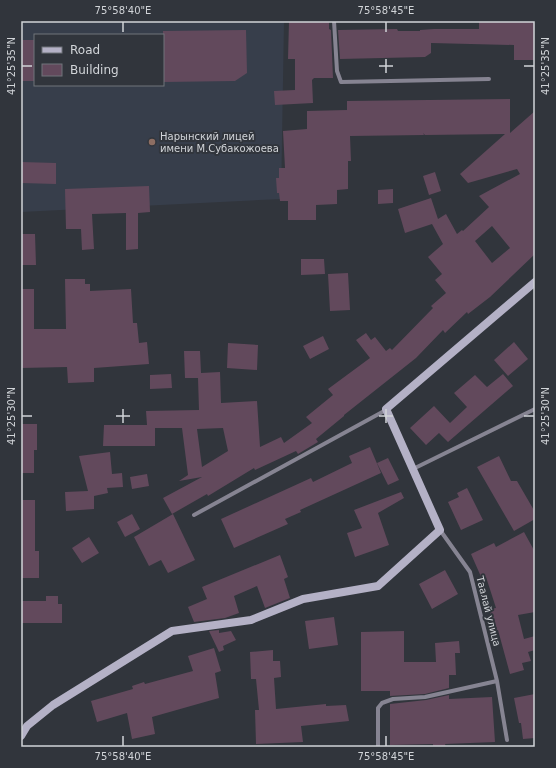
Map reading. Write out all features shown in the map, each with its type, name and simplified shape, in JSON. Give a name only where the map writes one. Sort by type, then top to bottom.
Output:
[{"type":"street","points":[[334,21],[337,71],[341,82],[489,79]]},
{"type":"street","points":[[194,515],[386,409],[535,282]]},
{"type":"street","name":"Таалай улица","points":[[386,409],[440,530],[470,572],[497,681],[507,740]]},
{"type":"street","points":[[413,469],[535,409]]},
{"type":"street","points":[[21,736],[28,726],[52,705],[172,631],[250,620],[303,599],[378,586],[440,530]]},
{"type":"street","points":[[378,747],[378,708],[382,703],[393,699],[425,697],[497,681]]},
{"type":"shaded area","name":"Нарынский лицей имени М.Субакожоева","points":[[21,21],[284,21],[281,199],[21,212]]},
{"type":"building","points":[[289,21],[329,21],[329,29],[331,30],[333,78],[314,78],[312,80],[313,103],[275,105],[274,91],[295,90],[295,59],[288,59]]},
{"type":"building","points":[[479,21],[535,21],[535,60],[514,60],[514,45],[431,43],[431,53],[425,57],[340,59],[338,30],[397,29],[398,31],[420,31],[434,29],[479,29]]},
{"type":"building","points":[[246,30],[247,73],[235,81],[164,82],[163,31]]},
{"type":"building","points":[[21,40],[34,40],[34,81],[21,81]]},
{"type":"building","points":[[510,99],[510,133],[535,111],[535,254],[490,297],[468,314],[467,312],[445,333],[443,330],[416,358],[316,439],[318,442],[298,454],[296,451],[255,470],[254,468],[208,496],[207,494],[172,514],[163,498],[202,477],[179,481],[188,475],[182,428],[155,428],[155,446],[103,446],[104,425],[147,425],[146,411],[199,410],[198,378],[185,378],[184,351],[200,351],[201,373],[220,372],[221,403],[257,401],[260,447],[281,437],[284,443],[312,423],[306,417],[333,395],[328,389],[370,358],[356,340],[366,333],[371,340],[375,337],[386,351],[390,348],[392,350],[433,308],[431,306],[446,293],[435,280],[442,274],[428,257],[443,244],[432,224],[405,233],[398,209],[431,198],[438,219],[446,214],[457,234],[462,230],[463,231],[489,207],[479,196],[520,174],[517,169],[468,183],[460,174],[505,134],[425,135],[423,133],[424,135],[350,136],[351,161],[348,161],[348,189],[337,190],[337,204],[316,205],[316,220],[288,220],[288,201],[280,201],[279,193],[277,193],[276,178],[279,178],[279,168],[285,168],[283,131],[307,129],[307,111],[347,110],[347,101]],"holes":[[[492,226],[510,248],[492,263],[475,241]],[[223,428],[228,451],[202,467],[197,429]]]},
{"type":"building","points":[[21,162],[56,163],[56,184],[21,183]]},
{"type":"building","points":[[435,172],[441,191],[429,195],[423,176]]},
{"type":"building","points":[[149,186],[150,212],[138,213],[138,249],[126,250],[126,213],[92,214],[94,249],[82,250],[81,229],[66,229],[65,189]]},
{"type":"building","points":[[393,189],[393,203],[378,204],[378,190]]},
{"type":"building","points":[[21,234],[35,234],[36,265],[21,265]]},
{"type":"building","points":[[301,259],[324,259],[325,274],[301,275]]},
{"type":"building","points":[[348,273],[350,310],[330,311],[328,274]]},
{"type":"building","points":[[65,279],[85,279],[85,284],[90,284],[90,291],[131,289],[133,323],[137,323],[139,343],[147,342],[149,364],[94,368],[94,382],[68,383],[67,367],[21,368],[21,289],[34,289],[34,329],[66,329]]},
{"type":"building","points":[[323,336],[329,349],[310,359],[303,346]]},
{"type":"building","points":[[514,342],[528,359],[508,376],[494,360]]},
{"type":"building","points":[[228,343],[258,345],[257,370],[227,368]]},
{"type":"building","points":[[171,374],[172,388],[150,389],[150,375]]},
{"type":"building","points":[[503,374],[513,386],[448,442],[439,433],[426,445],[410,428],[434,406],[450,423],[467,407],[454,393],[475,375],[487,387]]},
{"type":"building","points":[[21,424],[37,424],[37,450],[34,450],[34,473],[21,473]]},
{"type":"building","points":[[370,447],[381,473],[300,510],[301,512],[285,519],[288,524],[234,548],[221,519],[311,478],[313,482],[352,463],[349,456]]},
{"type":"building","points":[[110,452],[112,474],[122,473],[123,487],[107,488],[108,493],[94,496],[94,509],[66,511],[65,492],[88,491],[79,456]]},
{"type":"building","points":[[499,456],[511,481],[517,481],[535,512],[535,519],[514,531],[477,467]]},
{"type":"building","points":[[388,458],[399,480],[388,485],[377,463]]},
{"type":"building","points":[[147,474],[149,486],[132,489],[130,477]]},
{"type":"building","points":[[467,488],[483,520],[461,530],[448,502],[459,497],[457,493]]},
{"type":"building","points":[[401,492],[404,498],[378,513],[389,545],[355,557],[347,533],[362,528],[354,510]]},
{"type":"building","points":[[21,500],[35,500],[35,551],[39,551],[39,578],[21,578]]},
{"type":"building","points":[[132,514],[140,529],[125,537],[117,522]]},
{"type":"building","points":[[173,514],[195,560],[168,573],[161,560],[149,566],[134,537]]},
{"type":"building","points":[[524,532],[535,552],[535,612],[518,615],[524,639],[535,636],[535,650],[528,652],[531,661],[522,663],[524,670],[510,674],[498,630],[494,631],[489,609],[496,608],[486,577],[482,579],[471,554],[494,543],[496,547]]},
{"type":"building","points":[[89,537],[99,553],[82,563],[72,548]]},
{"type":"building","points":[[280,555],[288,577],[284,579],[290,598],[265,608],[257,586],[234,596],[239,613],[225,618],[194,622],[188,607],[207,599],[202,587]]},
{"type":"building","points":[[445,570],[458,594],[432,609],[419,584]]},
{"type":"building","points":[[46,596],[58,596],[58,604],[62,604],[62,623],[21,623],[21,601],[46,601]]},
{"type":"building","points":[[334,617],[338,645],[309,649],[305,621]]},
{"type":"building","points":[[219,630],[219,633],[231,631],[236,640],[223,646],[224,650],[219,652],[209,631]]},
{"type":"building","points":[[404,631],[404,662],[436,662],[435,643],[459,641],[460,653],[455,653],[456,675],[449,675],[449,688],[425,694],[390,696],[390,691],[361,691],[361,632]]},
{"type":"building","points":[[214,648],[221,671],[215,673],[219,698],[152,717],[155,734],[132,739],[127,713],[97,722],[91,701],[133,689],[132,686],[144,682],[145,684],[193,671],[188,656]]},
{"type":"building","points":[[273,650],[273,661],[280,661],[281,677],[274,678],[276,709],[326,704],[326,706],[346,705],[349,721],[301,726],[303,742],[256,744],[255,710],[259,710],[256,679],[251,679],[250,652]]},
{"type":"building","points":[[535,694],[535,738],[523,739],[521,723],[519,723],[514,698]]},
{"type":"building","points":[[449,695],[449,699],[492,697],[495,742],[445,744],[446,747],[433,747],[433,744],[390,745],[390,704],[426,700]]},
{"type":"place","name":"Нарынский лицей имени М.Субакожоева","points":[[152,142]]}]
